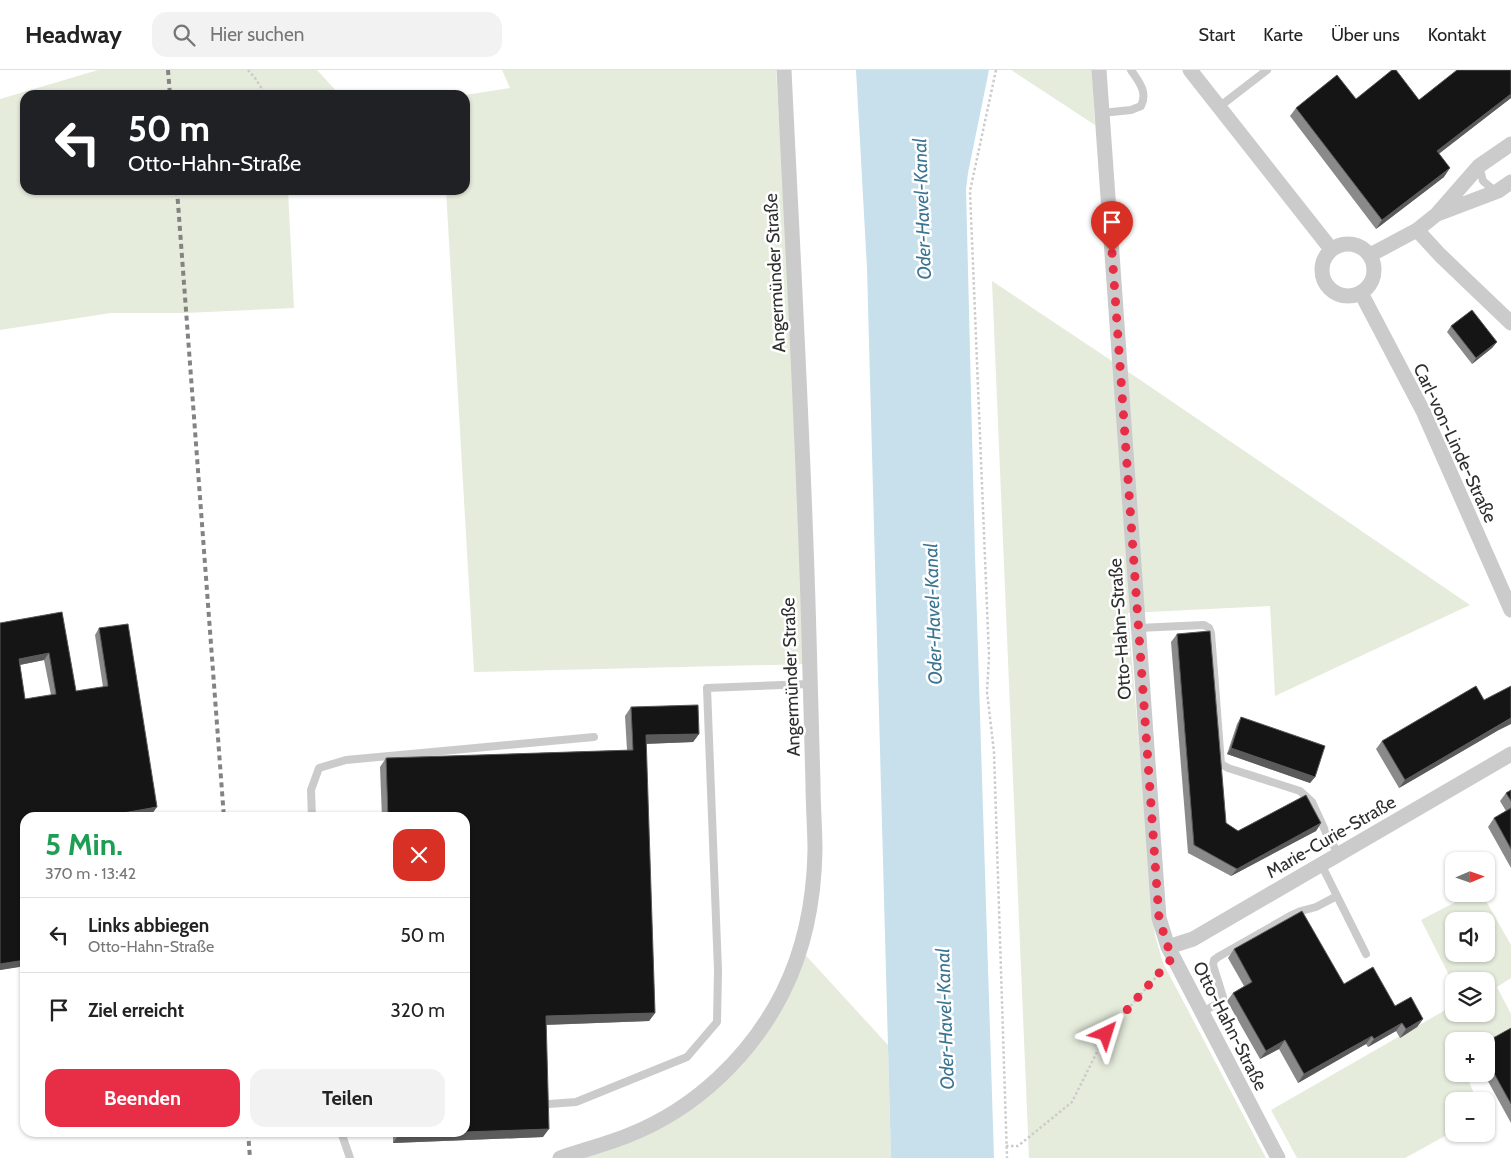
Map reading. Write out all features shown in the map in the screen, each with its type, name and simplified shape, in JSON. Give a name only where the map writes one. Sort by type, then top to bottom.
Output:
[{"type":"street","name":"Angermünder Straße","points":[[560,1158],[629,1135],[669,1115],[692,1101],[717,1079],[757,1034],[782,993],[793,969],[811,907],[815,850],[808,589],[784,70]]},
{"type":"street","name":"Otto-Hahn-Straße","points":[[1099,70],[1159,918],[1171,952],[1278,1158]]},
{"type":"street","points":[[1190,70],[1331,249]]},
{"type":"street","points":[[1370,255],[1417,230],[1436,214],[1479,166],[1511,144]]},
{"type":"street","points":[[1436,214],[1496,192],[1511,182]]},
{"type":"street","points":[[1417,230],[1440,255],[1511,323]]},
{"type":"street","points":[[1345,244],[1354,244],[1364,249],[1370,255],[1374,268],[1373,277],[1361,293],[1354,296],[1345,296],[1334,293],[1326,285],[1322,278],[1322,264],[1325,256],[1331,249],[1345,244]]},
{"type":"street","name":"Carl-von-Linde-Straße","points":[[1361,293],[1423,411],[1511,610]]},
{"type":"street","name":"Marie-Curie-Straße","points":[[1171,952],[1511,754]]},
{"type":"lane","points":[[1102,113],[1130,110],[1141,106],[1144,100],[1144,90],[1131,70]]},
{"type":"lane","points":[[1219,107],[1267,70]]},
{"type":"lane","points":[[1479,166],[1483,181],[1496,192]]},
{"type":"lane","points":[[1138,628],[1204,625],[1210,628],[1221,764],[1228,768],[1300,791],[1312,802],[1338,854]]},
{"type":"lane","points":[[549,1104],[576,1102],[687,1057],[717,1022],[718,970],[707,688],[810,684]]},
{"type":"lane","points":[[312,812],[311,790],[318,768],[346,760],[594,737]]},
{"type":"lane","points":[[1321,864],[1366,954]]},
{"type":"lane","points":[[1202,1012],[1216,1004],[1223,997],[1213,966],[1214,960],[1290,916],[1316,907],[1337,896]]},
{"type":"lane","points":[[344,1137],[350,1158]]},
{"type":"path","points":[[248,70],[263,90]]},
{"type":"path","points":[[996,70],[970,191],[990,656],[987,692],[994,752],[1007,1158]]},
{"type":"path","points":[[1006,1146],[1018,1146],[1072,1102],[1106,1034],[1171,952]]},
{"type":"green space","points":[[98,70],[317,70],[335,90],[30,90]]},
{"type":"green space","points":[[502,70],[776,70],[808,589],[810,664],[474,672],[446,195],[470,195],[470,94],[510,88]]},
{"type":"green space","points":[[1011,70],[1092,70],[1095,125]]},
{"type":"green space","points":[[20,93],[20,195],[288,195],[294,308],[185,313],[111,313],[0,330],[0,99]]},
{"type":"green space","points":[[992,281],[1470,605],[1275,696],[1270,606],[1128,613],[1155,935],[1163,963],[1266,1158],[1029,1158]]},
{"type":"green space","points":[[1456,902],[1487,902],[1492,912],[1445,912],[1445,962],[1495,962],[1495,917],[1511,945],[1511,978],[1497,987],[1511,1014],[1511,1027],[1495,1037],[1495,1032],[1445,1032],[1445,1082],[1469,1082],[1473,1092],[1445,1092],[1445,1136],[1405,1158],[1297,1158],[1271,1110],[1445,1010],[1445,1022],[1495,1022],[1495,972],[1447,972],[1421,920]]},
{"type":"green space","points":[[800,949],[888,1045],[891,1158],[560,1158],[676,1108],[739,1056]]},
{"type":"water","name":"Oder-Havel-Kanal","points":[[856,70],[989,70],[966,189],[975,556],[994,1158],[891,1158],[867,268]]},
{"type":"building","points":[[1392,70],[1396,70],[1419,100],[1457,70],[1511,70],[1511,94],[1437,151],[1450,168],[1382,220],[1296,108],[1337,75],[1356,99]]},
{"type":"building","points":[[1472,310],[1497,342],[1476,358],[1451,326]]},
{"type":"building","points":[[62,612],[76,691],[108,686],[99,628],[128,624],[157,807],[129,812],[20,812],[20,961],[0,964],[0,623]],"holes":[[[49,653],[56,694],[25,699],[19,659]]]},
{"type":"building","points":[[1210,631],[1226,823],[1238,831],[1306,795],[1321,823],[1237,869],[1194,845],[1177,634]]},
{"type":"building","points":[[1476,686],[1484,700],[1511,686],[1511,718],[1405,780],[1382,741]]},
{"type":"building","points":[[698,705],[699,734],[646,735],[655,1013],[546,1016],[549,1129],[470,1132],[470,812],[388,812],[386,758],[633,750],[631,707]]},
{"type":"building","points":[[1241,717],[1325,746],[1315,777],[1231,748]]},
{"type":"building","points":[[1511,790],[1511,801],[1506,793]]},
{"type":"building","points":[[1511,808],[1511,849],[1494,818]]},
{"type":"building","points":[[1302,911],[1344,984],[1373,967],[1395,1006],[1411,997],[1423,1019],[1406,1029],[1402,1023],[1374,1039],[1372,1036],[1304,1074],[1285,1040],[1266,1051],[1233,993],[1252,982],[1234,949]]},
{"type":"building","points":[[1511,1028],[1511,1104],[1495,1075],[1495,1037]]},
{"type":"railway","points":[[168,70],[170,90]]},
{"type":"railway","points":[[177,195],[224,812]]},
{"type":"railway","points":[[248,1137],[250,1158]]},
{"type":"route","points":[[1106,1034],[1173,957],[1159,918],[1112,252]]}]
